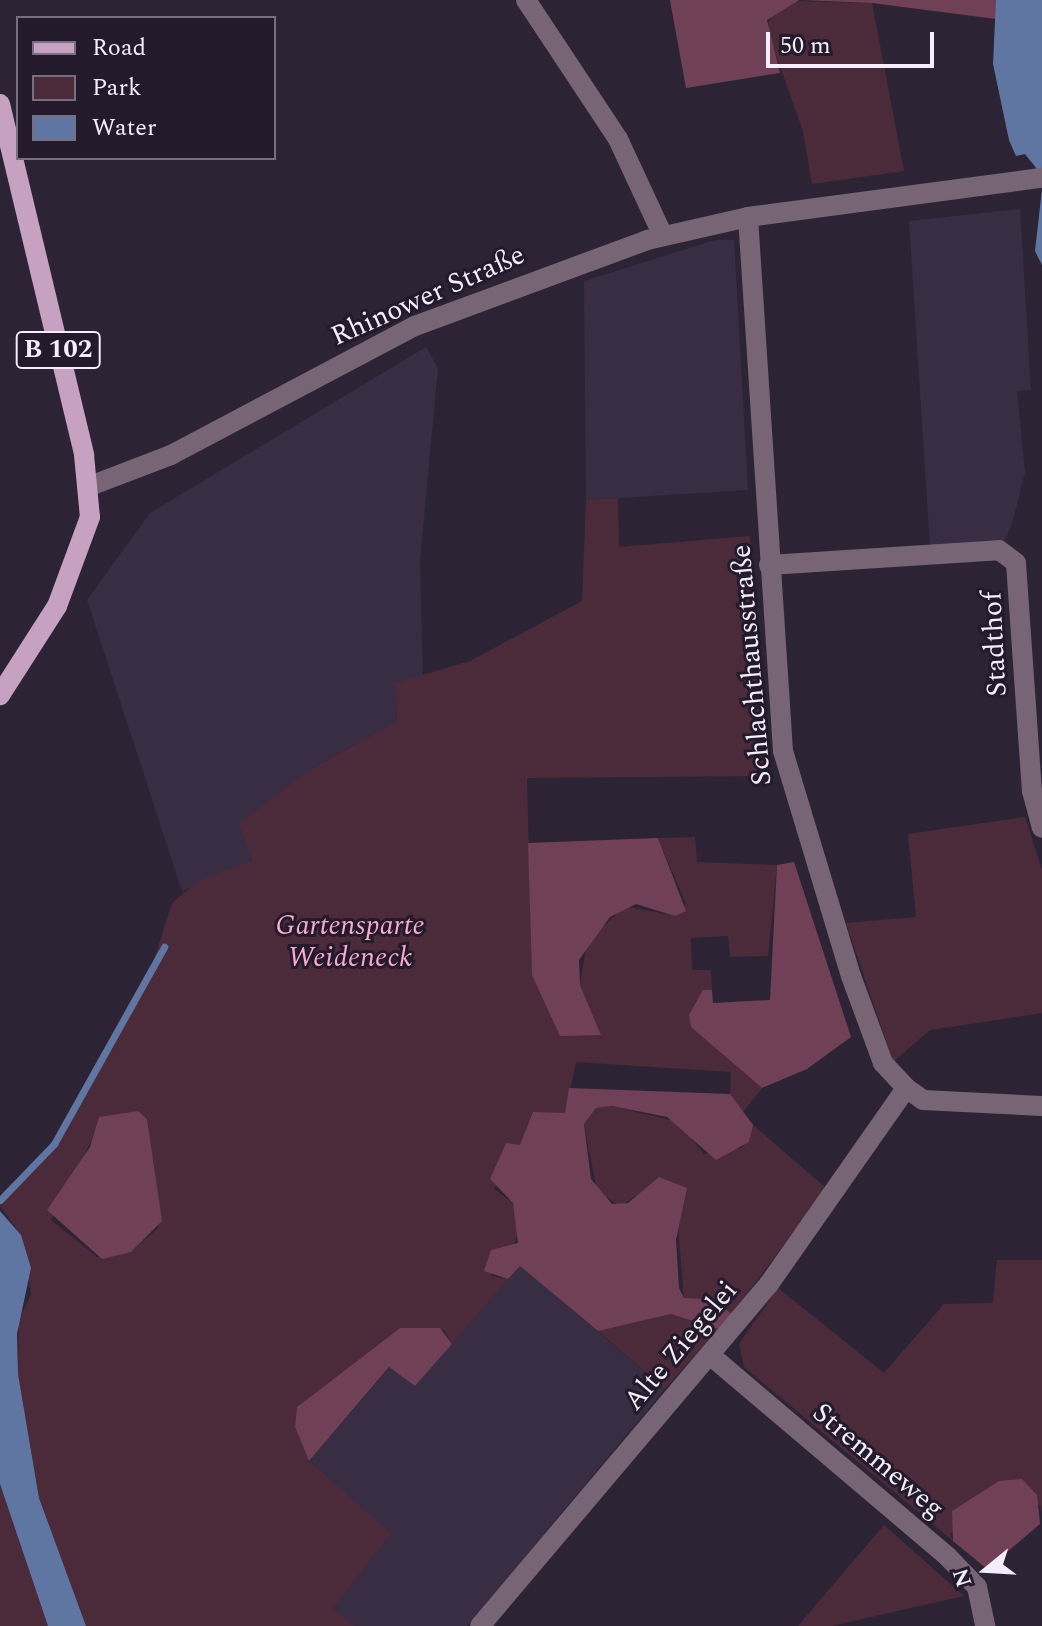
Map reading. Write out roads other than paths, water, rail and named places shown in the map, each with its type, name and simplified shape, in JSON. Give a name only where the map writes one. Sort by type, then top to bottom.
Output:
[{"type":"main road","name":"B 102","points":[[0,104],[90,486],[80,558],[0,695]]},
{"type":"street","points":[[526,0],[612,128],[663,236]]},
{"type":"street","name":"Rhinower Straße","points":[[90,486],[171,455],[415,326],[663,236],[748,217],[1040,178]]},
{"type":"street","name":"Schlachthausstraße","points":[[748,217],[769,565],[787,776],[874,1044],[906,1088]]},
{"type":"street","name":"Stadthof","points":[[769,565],[999,550],[1016,563],[1032,791],[1042,828]]},
{"type":"street","points":[[906,1088],[923,1100],[1042,1106]]},
{"type":"street","name":"Alte Ziegelei","points":[[480,1626],[769,1284],[906,1088]]},
{"type":"street","name":"Stremmeweg","points":[[710,1355],[947,1556],[977,1587],[985,1626]]},
{"type":"water","points":[[996,0],[1042,0],[1042,189],[1037,169],[1025,154],[1016,156],[1009,140],[993,64]]},
{"type":"water","points":[[1042,189],[1042,265],[1035,251]]},
{"type":"water","points":[[0,1211],[21,1235],[31,1268],[17,1334],[18,1374],[39,1498],[86,1626],[48,1626],[0,1484]]},
{"type":"waterway","points":[[0,1200],[54,1144],[164,947]]},
{"type":"park label","name":"Gartensparte Weideneck","points":[[350,942]]}]
